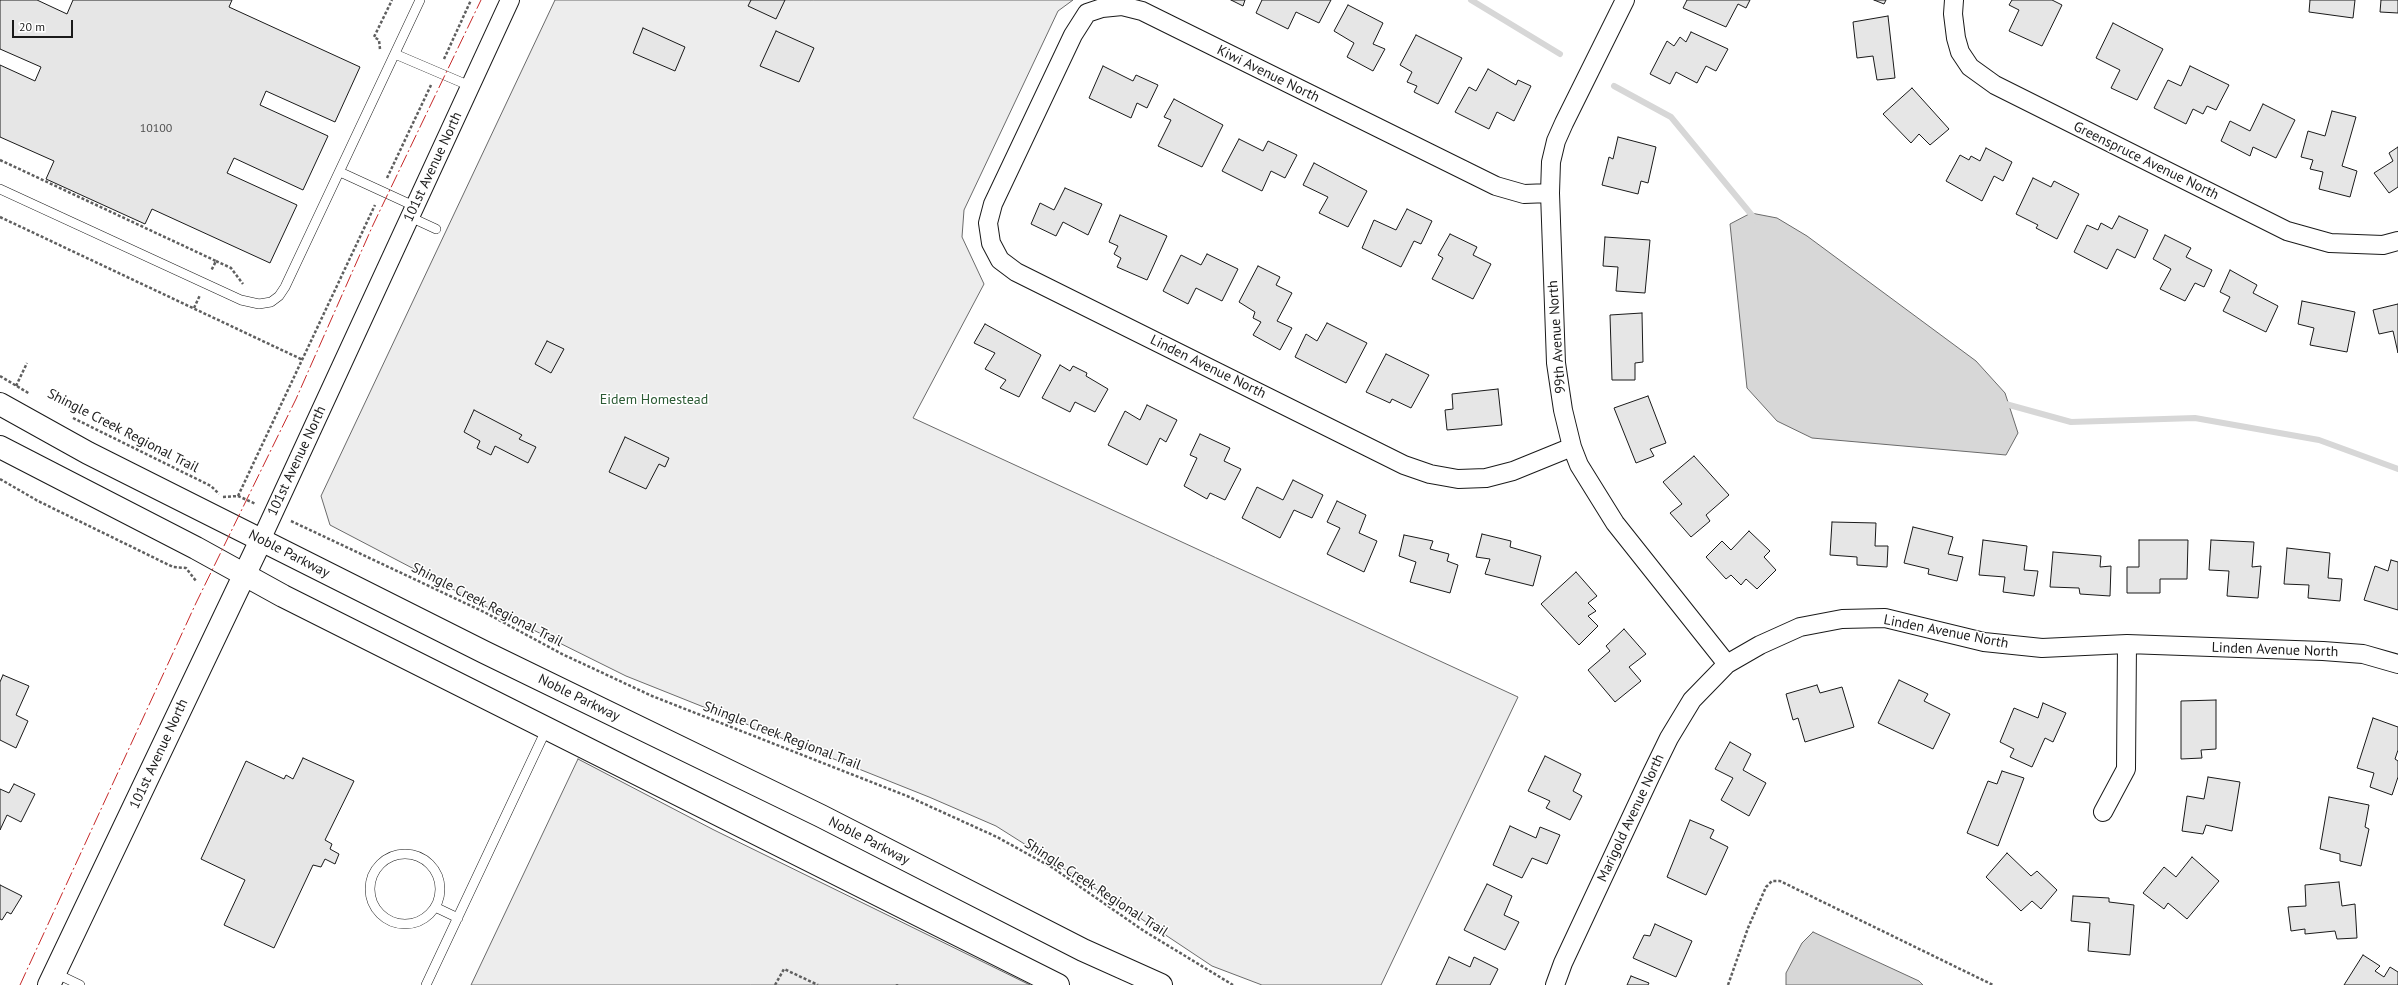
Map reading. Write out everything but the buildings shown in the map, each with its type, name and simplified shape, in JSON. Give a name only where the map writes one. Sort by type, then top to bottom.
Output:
[{"type":"main road","name":"Noble Parkway","points":[[0,404],[88,453],[261,540],[821,816],[1076,947],[1161,985]]},
{"type":"main road","points":[[0,447],[546,730],[1058,985]]},
{"type":"main road","name":"101st Avenue North","points":[[52,979],[261,540]]},
{"type":"street","name":"101st Avenue North","points":[[261,540],[510,0]]},
{"type":"street","name":"99th Avenue North","points":[[1625,0],[1556,141],[1551,162],[1550,193],[1556,363],[1563,410],[1572,447],[1579,465],[1615,523],[1727,664]]},
{"type":"street","name":"Greenspruce Avenue North","points":[[1954,0],[1953,14],[1956,38],[1960,52],[1970,68],[1995,86],[2287,231],[2330,243],[2383,245],[2398,240]]},
{"type":"street","name":"Kiwi Avenue North","points":[[1036,112],[1073,35],[1087,13],[1102,8],[1122,6],[1142,12],[1496,186],[1524,194],[1550,193]]},
{"type":"street","name":"Linden Avenue North","points":[[1036,112],[994,204],[988,223],[991,243],[1000,260],[1016,272],[1404,465],[1430,474],[1458,479],[1486,478],[1513,471],[1572,447]]},
{"type":"street","name":"Linden Avenue North","points":[[1727,664],[1760,645],[1800,627],[1842,619],[1885,618],[1984,642],[2042,648],[2127,644],[2323,651],[2363,654],[2398,664]]},
{"type":"street","points":[[2103,812],[2126,769],[2127,644]]},
{"type":"street","name":"Marigold Avenue North","points":[[1555,985],[1563,963],[1669,738],[1692,700],[1727,664]]},
{"type":"lane","points":[[0,189],[241,300],[259,304],[271,302],[279,296],[340,172],[420,0]]},
{"type":"lane","points":[[395,54],[470,86]]},
{"type":"lane","points":[[340,172],[381,191],[436,229]]},
{"type":"lane","points":[[426,985],[546,730]]},
{"type":"lane","points":[[399,854],[410,854],[421,857],[434,869],[440,885],[440,896],[435,907],[429,915],[416,922],[401,924],[391,921],[375,907],[371,896],[370,885],[373,874],[384,861],[399,854]]},
{"type":"lane","points":[[435,907],[458,918]]},
{"type":"lane","points":[[52,979],[80,985]]},
{"type":"path","points":[[380,53],[379,40],[374,37],[392,0]]},
{"type":"path","points":[[0,217],[303,360],[471,0]]},
{"type":"path","points":[[0,160],[231,268],[245,287]]},
{"type":"path","points":[[194,308],[216,261]]},
{"type":"path","name":"Shingle Creek Regional Trail","points":[[66,414],[211,486],[222,497],[238,496],[303,360]]},
{"type":"path","points":[[16,386],[27,363]]},
{"type":"path","name":"Shingle Creek Regional Trail","points":[[0,376],[34,397]]},
{"type":"path","points":[[0,479],[38,501],[166,563],[173,566],[186,568],[196,581]]},
{"type":"path","name":"Shingle Creek Regional Trail","points":[[310,529],[484,612],[562,654],[652,696],[907,796],[997,837],[1053,868],[1156,939],[1233,985]]},
{"type":"path","points":[[1728,985],[1748,928],[1766,887],[1772,881],[1780,881],[1993,985]]},
{"type":"path","points":[[775,985],[784,968],[818,985]]},
{"type":"shaded area","name":"Eidem Homestead","points":[[555,0],[1073,0],[1058,11],[964,210],[962,237],[984,284],[913,418],[1518,697],[1381,985],[1262,985],[1212,966],[1110,898],[996,826],[929,797],[626,676],[481,604],[330,525],[321,496]]},
{"type":"shaded area","points":[[1751,213],[1777,218],[1807,236],[1976,361],[2005,393],[2018,433],[2006,455],[1812,438],[1777,421],[1747,388],[1730,224]]},
{"type":"shaded area","points":[[578,759],[714,830],[1030,985],[471,985]]},
{"type":"shaded area","points":[[1813,932],[1919,981],[1923,985],[1786,985],[1786,973],[1802,943]]},
{"type":"waterway","points":[[1471,0],[1560,54]]},
{"type":"waterway","points":[[1614,86],[1671,117],[1755,219]]},
{"type":"waterway","points":[[2002,403],[2071,422],[2195,418],[2319,440],[2398,469]]},
{"type":"power","points":[[20,985],[196,603],[296,399],[373,225],[481,0]]}]
